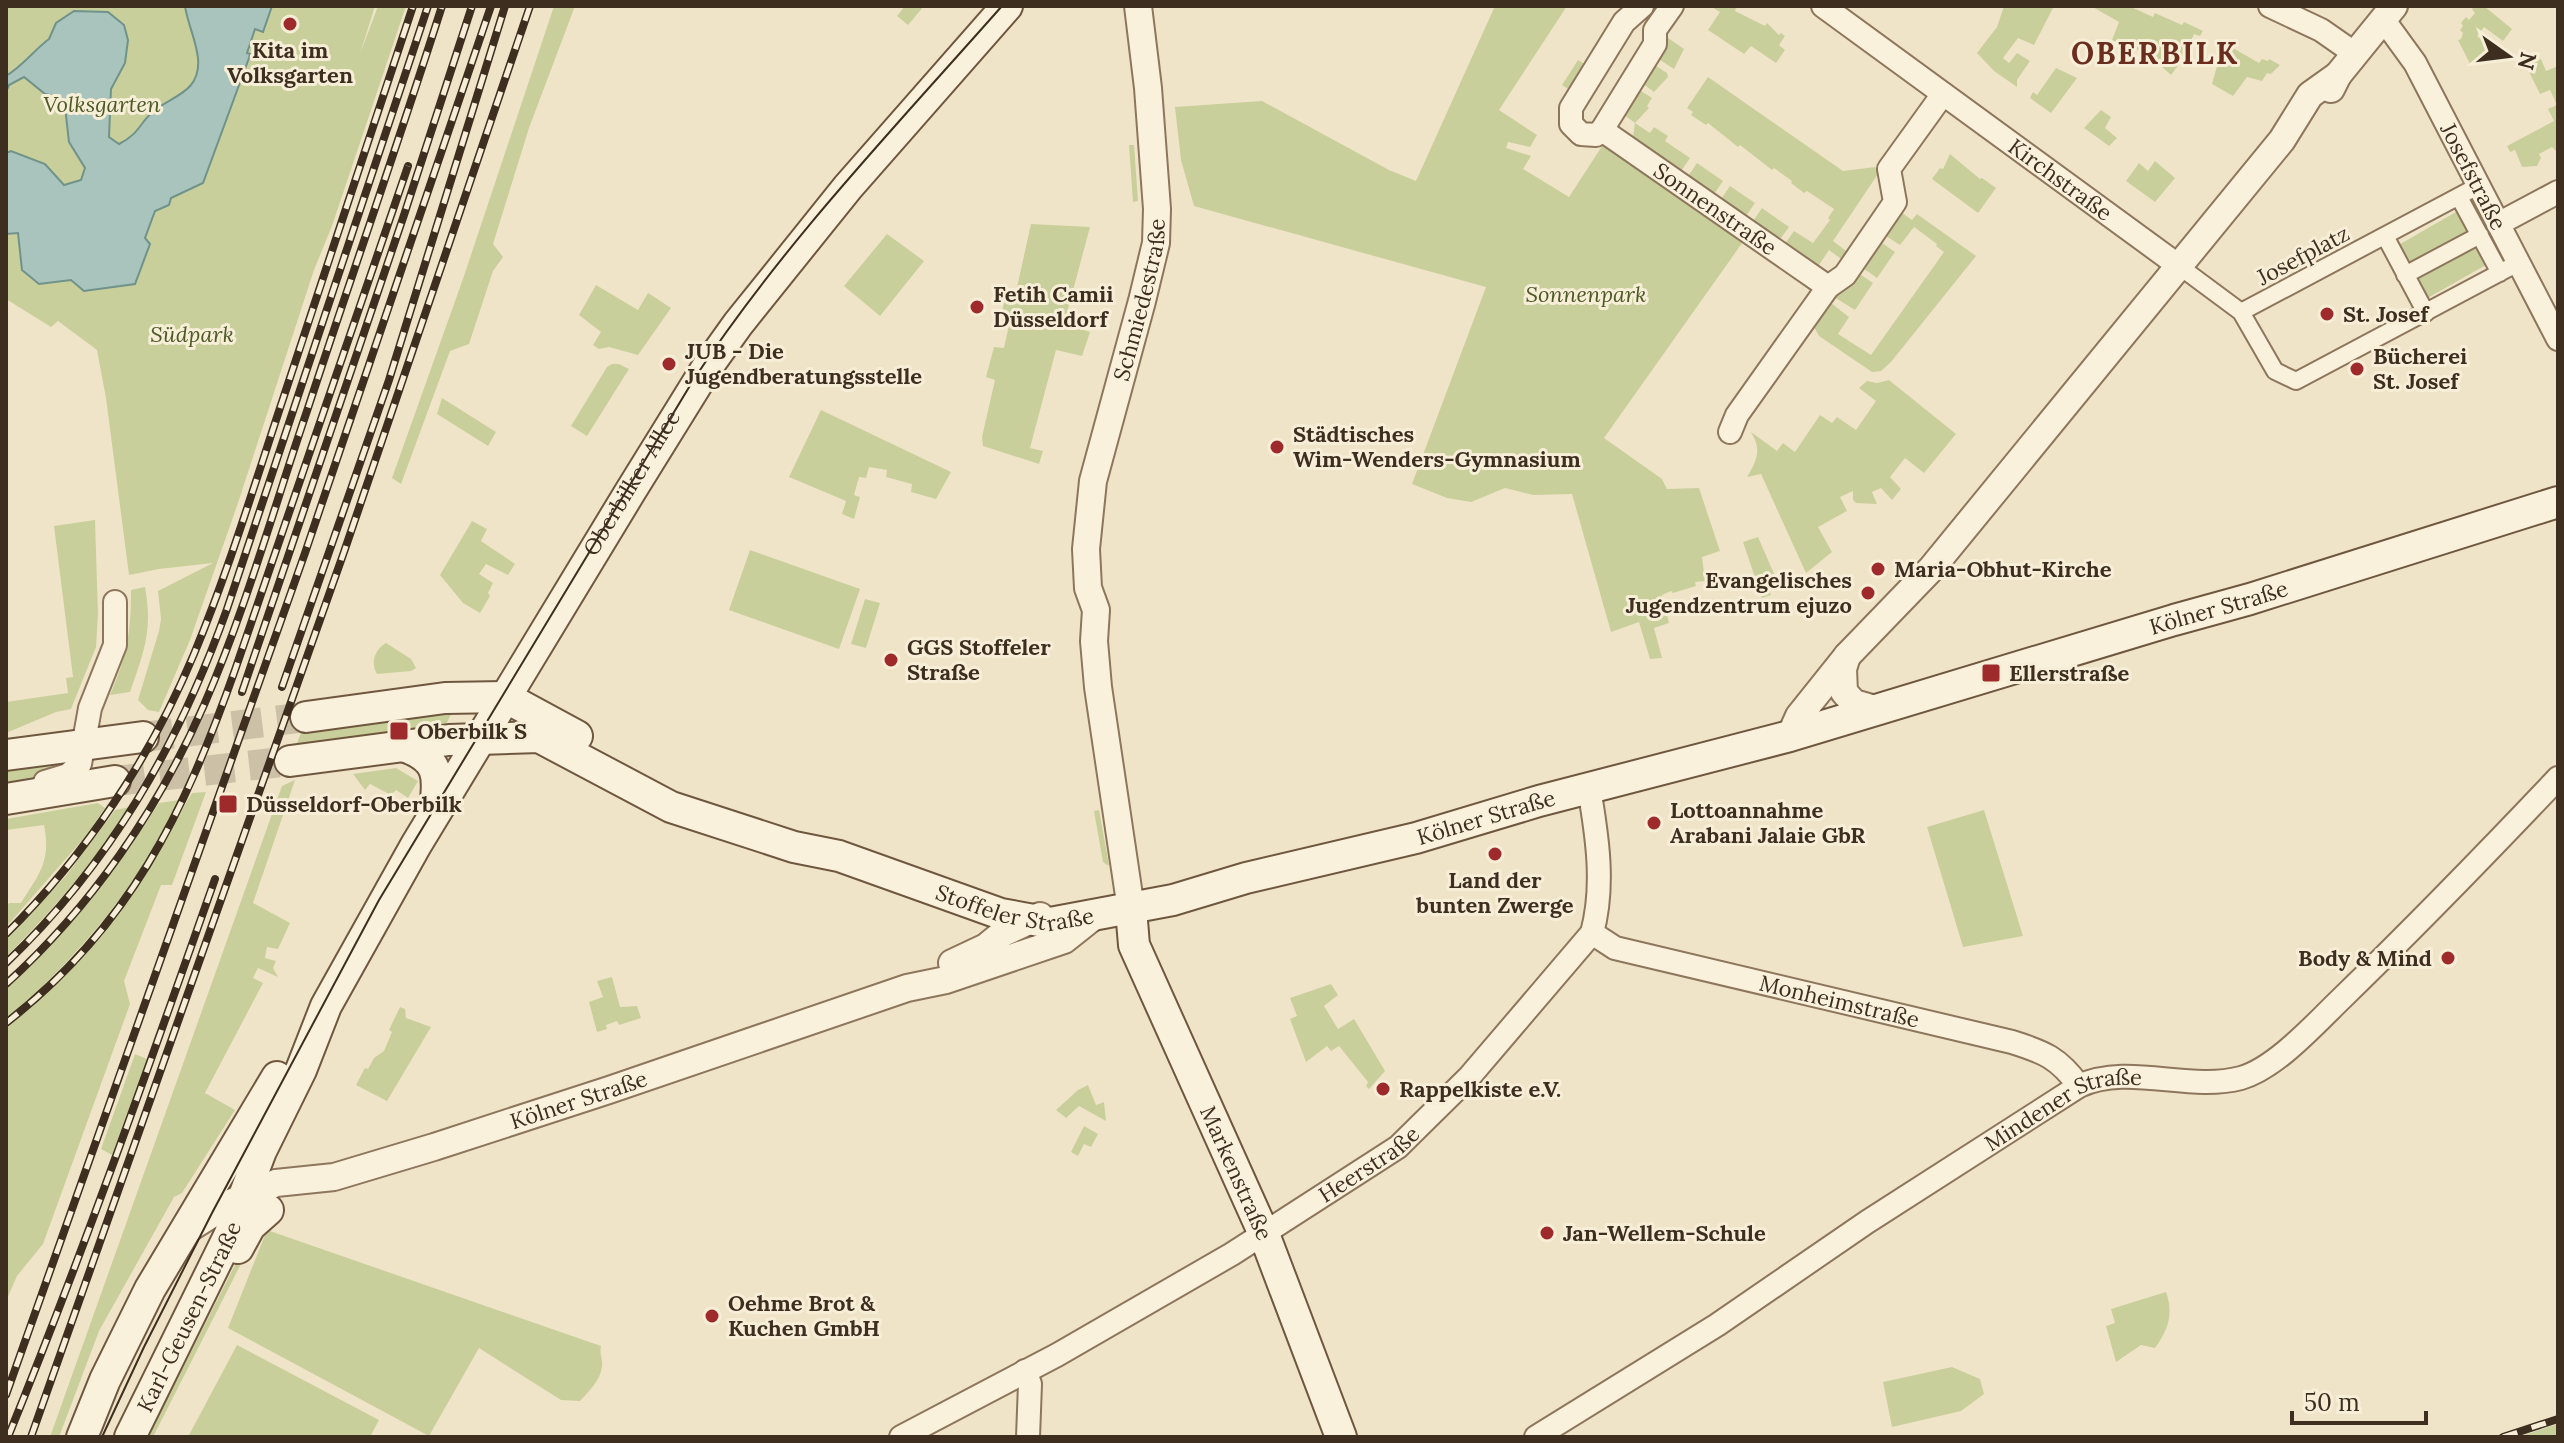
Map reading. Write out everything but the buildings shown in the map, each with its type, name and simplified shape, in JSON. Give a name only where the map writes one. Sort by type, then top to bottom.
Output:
[{"type":"main road","name":"Oberbilker Allee","points":[[248,1150],[296,1042],[326,1006],[434,815],[702,376],[738,324],[848,187],[1007,6]]},
{"type":"main road","name":"Kölner Straße","points":[[1093,917],[1173,900],[1246,878],[1416,838],[1589,788],[1790,736],[2250,599],[2558,502]]},
{"type":"main road","points":[[306,717],[445,698],[505,697]]},
{"type":"main road","name":"Stoffeler Straße","points":[[505,697],[639,772],[698,800],[792,830],[847,842],[1008,894],[1054,902],[1093,917]]},
{"type":"main road","points":[[6,755],[143,737]]},
{"type":"main road","name":"Stoffeler Straße","points":[[290,761],[481,738],[539,737],[671,807],[794,847],[839,856],[1002,923],[1033,920],[1050,923],[1093,917]]},
{"type":"main road","points":[[403,746],[426,756],[435,769],[437,795],[434,815]]},
{"type":"main road","points":[[7,798],[115,781]]},
{"type":"main road","name":"Markenstraße","points":[[1131,909],[1134,945],[1264,1234],[1341,1437]]},
{"type":"main road","name":"Karl-Geusen-Straße","points":[[130,1437],[229,1236],[263,1196],[248,1150]]},
{"type":"main road","name":"Karl-Geusen-Straße","points":[[82,1437],[133,1321],[185,1231],[248,1150]]},
{"type":"main road","points":[[138,1437],[153,1414],[263,1196]]},
{"type":"street","name":"Schmiedestraße","points":[[1131,909],[1094,641],[1081,612],[1088,588],[1086,541],[1090,492],[1156,243],[1157,209],[1148,88],[1138,6]]},
{"type":"street","points":[[1602,130],[1655,44],[1655,30],[1672,6]]},
{"type":"street","name":"Kirchstraße","points":[[1823,6],[2179,266]]},
{"type":"street","points":[[2270,6],[2321,30],[2354,53]]},
{"type":"street","name":"Sonnenstraße","points":[[1655,30],[1637,11],[1624,22],[1571,108],[1574,130],[1586,136],[1596,135],[1602,130],[1828,287]]},
{"type":"street","points":[[1790,736],[1799,716],[1847,656],[1931,569],[2282,140],[2310,95],[2338,75],[2388,12]]},
{"type":"street","name":"Josefstraße","points":[[2388,12],[2415,63],[2485,232],[2558,339]]},
{"type":"street","points":[[1730,432],[1737,415],[1828,287],[1845,275],[1895,202],[1889,169],[1943,94]]},
{"type":"street","name":"Josefplatz","points":[[2241,312],[2469,191]]},
{"type":"street","points":[[2405,275],[2558,192]]},
{"type":"street","name":"Josefplatz","points":[[2385,236],[2426,313]]},
{"type":"street","name":"Josefplatz","points":[[2179,266],[2241,312],[2275,371],[2296,381],[2509,268]]},
{"type":"street","points":[[7,798],[26,785],[55,780],[76,770],[82,760],[90,708],[115,645],[115,602]]},
{"type":"street","points":[[1847,656],[1842,683],[1847,698],[1865,708],[1878,710]]},
{"type":"street","points":[[84,744],[90,765],[96,773],[115,781]]},
{"type":"street","name":"Mindener Straße","points":[[1536,1437],[1717,1325],[1867,1222],[2079,1086],[2114,1076],[2167,1081],[2220,1080],[2242,1077],[2263,1067],[2307,1032],[2388,953],[2558,778]]},
{"type":"street","points":[[1589,788],[1598,852],[1592,933]]},
{"type":"street","name":"Kölner Straße","points":[[263,1196],[580,1100],[907,988],[946,980],[1064,940],[1093,917]]},
{"type":"street","name":"Kölner Straße","points":[[907,988],[943,966],[986,947],[1002,923]]},
{"type":"street","name":"Monheimstraße","points":[[1592,933],[1615,948],[2012,1042],[2054,1058],[2079,1086]]},
{"type":"street","name":"Heerstraße","points":[[901,1437],[1057,1355],[1264,1234],[1398,1147],[1480,1064],[1592,933]]},
{"type":"street","name":"Karl-Geusen-Straße","points":[[185,1231],[212,1213],[263,1196]]},
{"type":"street","points":[[1025,1371],[1030,1384],[1028,1437]]},
{"type":"green space","name":"Südpark","points":[[6,6],[375,6],[360,54],[378,6],[406,6],[332,226],[314,270],[237,506],[190,640],[159,712],[148,710],[138,700],[159,631],[158,591],[213,563],[129,575],[97,350],[58,321],[51,327],[6,299]]},
{"type":"green space","points":[[554,6],[575,6],[529,128],[493,244],[503,257],[493,271],[469,344],[450,351],[401,484],[392,478],[464,276]]},
{"type":"green space","points":[[905,6],[924,6],[908,25],[897,16]]},
{"type":"green space","name":"Sonnenpark","points":[[1495,6],[1567,6],[1499,110],[1537,135],[1530,147],[1508,142],[1506,148],[1531,156],[1523,169],[1569,197],[1606,140],[1745,239],[1604,438],[1662,479],[1667,489],[1699,488],[1720,551],[1702,557],[1705,581],[1662,595],[1669,623],[1654,628],[1662,658],[1650,659],[1639,622],[1611,632],[1572,494],[1533,495],[1505,488],[1471,502],[1447,498],[1412,484],[1486,287],[1194,206],[1181,160],[1175,107],[1262,101],[1389,170],[1416,181]]},
{"type":"green space","points":[[1710,6],[1737,6],[1735,11],[1765,26],[1767,23],[1779,35],[1785,36],[1779,45],[1785,50],[1776,63],[1751,46],[1744,54],[1708,30],[1720,12]]},
{"type":"green space","points":[[2004,6],[2054,6],[2034,45],[2018,38],[2003,58],[2009,63],[2017,53],[2030,61],[2017,80],[2017,87],[1994,71],[1977,53],[1997,27]]},
{"type":"green space","points":[[2091,6],[2129,6],[2153,17],[2155,13],[2203,31],[2200,36],[2194,34],[2183,59],[2171,75],[2148,54],[2112,40],[2119,22]]},
{"type":"green space","points":[[2484,6],[2512,29],[2503,41],[2484,27],[2477,36],[2495,51],[2470,64],[2458,40],[2463,33],[2461,23],[2475,13],[2472,9]]},
{"type":"green space","points":[[1668,38],[1684,49],[1674,69],[1657,58]]},
{"type":"green space","points":[[2224,41],[2234,43],[2233,48],[2259,63],[2262,59],[2269,59],[2280,65],[2271,74],[2267,73],[2262,81],[2247,77],[2233,96],[2212,84]]},
{"type":"green space","points":[[2541,59],[2546,71],[2558,66],[2558,153],[2552,147],[2539,154],[2541,158],[2537,166],[2522,167],[2515,150],[2510,152],[2507,146],[2554,121],[2548,109],[2557,105],[2550,90],[2540,94],[2526,66]]},
{"type":"green space","points":[[1578,60],[1588,66],[1571,91],[1562,85]]},
{"type":"green space","points":[[1653,64],[1668,77],[1654,92],[1642,83]]},
{"type":"green space","points":[[2056,68],[2077,78],[2051,113],[2030,98],[2033,92],[2037,95]]},
{"type":"green space","points":[[1708,77],[1843,171],[1875,167],[1880,171],[1833,241],[1849,253],[1844,261],[1829,250],[1817,268],[1784,245],[1794,231],[1813,243],[1834,209],[1807,191],[1804,193],[1774,168],[1772,170],[1708,123],[1706,125],[1691,115],[1693,112],[1687,108]]},
{"type":"green space","points":[[1638,89],[1652,98],[1647,106],[1649,108],[1635,123],[1623,114]]},
{"type":"green space","points":[[2101,110],[2111,117],[2105,128],[2117,138],[2109,146],[2084,128]]},
{"type":"green space","points":[[1635,123],[1650,133],[1654,127],[1668,136],[1665,141],[1690,158],[1677,177],[1632,144]]},
{"type":"green space","points":[[1129,145],[1134,145],[1138,201],[1133,202]]},
{"type":"green space","points":[[1950,154],[1996,188],[1978,213],[1932,179],[1940,168],[1943,169]]},
{"type":"green space","points":[[2155,161],[2175,178],[2155,202],[2126,181],[2139,163],[2148,171]]},
{"type":"green space","points":[[1697,163],[1723,181],[1710,200],[1684,182]]},
{"type":"green space","points":[[1730,186],[1755,203],[1742,222],[1717,205]]},
{"type":"green space","points":[[1762,208],[1789,227],[1775,246],[1749,227]]},
{"type":"green space","points":[[1898,210],[1912,220],[1917,214],[1976,256],[1891,362],[1881,371],[1872,372],[1819,336],[1814,327],[1827,304],[1831,303],[1849,317],[1838,334],[1871,355],[1944,252],[1914,227],[1900,245],[1883,234]]},
{"type":"green space","points":[[2456,212],[2462,215],[2468,226],[2467,232],[2406,267],[2395,247]]},
{"type":"green space","points":[[1031,224],[1090,227],[1064,324],[1090,332],[1082,356],[1056,350],[1030,448],[1043,451],[1039,464],[983,446],[982,437],[995,380],[986,377],[994,347],[1004,348],[1009,325],[999,324],[1007,290],[1016,292]]},
{"type":"green space","points":[[887,234],[924,261],[880,316],[844,286]]},
{"type":"green space","points":[[1878,240],[1895,252],[1877,278],[1860,266]]},
{"type":"green space","points":[[2474,245],[2481,247],[2487,259],[2486,265],[2424,300],[2413,280]]},
{"type":"green space","points":[[1855,271],[1873,283],[1855,310],[1834,297],[1834,291]]},
{"type":"green space","points":[[596,285],[638,310],[648,293],[671,308],[638,355],[609,347],[599,349],[593,345],[601,332],[579,315]]},
{"type":"green space","points":[[612,364],[629,369],[587,436],[571,426],[607,367]]},
{"type":"green space","points":[[1889,380],[1956,434],[1924,473],[1905,458],[1890,477],[1901,489],[1892,500],[1881,488],[1872,492],[1877,504],[1856,503],[1853,491],[1840,497],[1847,511],[1818,527],[1832,552],[1806,573],[1761,474],[1747,477],[1757,455],[1751,432],[1777,451],[1783,443],[1795,452],[1820,415],[1832,423],[1837,417],[1856,430],[1876,401],[1859,388],[1867,381],[1877,383]]},
{"type":"green space","points":[[442,398],[496,432],[488,446],[437,414]]},
{"type":"green space","points":[[821,410],[951,472],[936,499],[911,492],[912,484],[886,477],[887,470],[869,467],[866,478],[859,477],[854,495],[860,497],[854,519],[842,514],[846,501],[789,477]]},
{"type":"green space","points":[[95,520],[96,647],[71,709],[6,733],[6,702],[68,693],[66,678],[73,677],[54,526]]},
{"type":"green space","points":[[472,521],[487,529],[481,541],[515,564],[508,575],[486,564],[479,574],[493,583],[488,593],[490,596],[480,613],[463,603],[440,575]]},
{"type":"green space","points":[[1758,537],[1775,576],[1766,582],[1771,595],[1762,598],[1743,542]]},
{"type":"green space","points":[[750,550],[860,589],[839,649],[729,610]]},
{"type":"green space","points":[[145,587],[147,629],[139,665],[130,692],[110,695],[127,644],[131,590]]},
{"type":"green space","points":[[865,599],[880,603],[866,648],[851,644]]},
{"type":"green space","points":[[386,643],[411,659],[416,668],[377,674],[375,657]]},
{"type":"green space","points":[[455,706],[442,733],[293,754],[303,727]]},
{"type":"green space","points":[[65,758],[63,766],[53,774],[6,783],[6,762]]},
{"type":"green space","points":[[396,768],[418,781],[408,798],[396,790],[391,795],[370,784],[365,790],[353,774]]},
{"type":"green space","points":[[295,780],[253,903],[290,923],[278,949],[267,947],[265,958],[276,961],[273,968],[278,977],[258,968],[253,978],[263,983],[205,1093],[235,1110],[182,1193],[174,1197],[99,1331],[59,1437],[50,1437],[282,786]]},
{"type":"green space","points":[[206,792],[172,885],[161,885],[124,981],[130,1004],[43,1244],[17,1276],[6,1301],[6,1029],[60,978],[110,924],[139,884],[192,793]]},
{"type":"green space","points":[[179,800],[139,872],[107,916],[41,988],[6,1019],[6,988],[70,924],[126,853],[159,803]]},
{"type":"green space","points":[[98,803],[105,808],[85,837],[6,927],[6,907],[9,903],[21,903],[42,866],[46,837],[44,825],[6,830],[6,819]]},
{"type":"green space","points":[[130,807],[72,885],[6,957],[6,938],[66,876],[115,810]]},
{"type":"green space","points":[[1099,810],[1109,865],[1103,862],[1094,811]]},
{"type":"green space","points":[[1984,810],[2023,936],[1963,947],[1927,827]]},
{"type":"green space","points":[[612,977],[620,1007],[637,1006],[641,1018],[619,1025],[617,1021],[597,1032],[589,1002],[603,997],[597,981]]},
{"type":"green space","points":[[1331,984],[1338,995],[1324,1006],[1338,1029],[1354,1019],[1385,1071],[1369,1089],[1366,1086],[1368,1082],[1339,1046],[1331,1051],[1327,1046],[1306,1062],[1290,1019],[1297,1016],[1290,998]]},
{"type":"green space","points":[[400,1007],[405,1009],[406,1018],[431,1027],[387,1101],[356,1085],[365,1068],[368,1069],[374,1058],[384,1051],[392,1032],[389,1030]]},
{"type":"green space","points":[[135,1054],[147,1059],[112,1155],[101,1149]]},
{"type":"green space","points":[[1088,1085],[1096,1105],[1104,1102],[1106,1121],[1079,1106],[1066,1118],[1056,1110],[1078,1090]]},
{"type":"green space","points":[[1084,1126],[1098,1134],[1091,1147],[1084,1144],[1078,1156],[1071,1152]]},
{"type":"green space","points":[[267,1230],[601,1346],[599,1376],[580,1401],[561,1400],[479,1348],[429,1436],[228,1328]]},
{"type":"green space","points":[[243,1249],[247,1252],[153,1437],[148,1437]]},
{"type":"green space","points":[[2166,1292],[2168,1322],[2155,1348],[2141,1345],[2116,1362],[2106,1326],[2115,1323],[2111,1309]]},
{"type":"green space","points":[[237,1345],[379,1420],[370,1437],[188,1437]]},
{"type":"green space","points":[[1952,1367],[1980,1379],[1984,1394],[1961,1411],[1892,1427],[1883,1382]]},
{"type":"green space","points":[[2558,1424],[2558,1437],[2518,1437]]},
{"type":"water","name":"Volksgarten","points":[[185,6],[272,6],[263,32],[255,29],[247,53],[250,54],[249,58],[203,183],[171,198],[169,205],[155,211],[145,238],[150,244],[135,284],[84,291],[71,280],[39,284],[22,270],[18,233],[6,234],[6,153],[11,151],[45,164],[64,185],[81,180],[85,168],[69,142],[65,107],[59,97],[45,94],[24,77],[9,85],[6,92],[6,76],[49,39],[56,23],[74,11],[108,12],[124,25],[128,40],[125,63],[111,89],[109,137],[119,144],[132,136],[155,110],[187,89],[196,76],[198,57]]},
{"type":"tunnel","points":[[143,737],[306,717]]},
{"type":"tunnel","points":[[115,781],[290,761]]},
{"type":"tram line","points":[[102,1437],[212,1213],[379,900],[694,379],[728,329],[802,234],[1002,6]]},
{"type":"railway","points":[[6,934],[63,871],[114,803],[158,730],[194,654],[240,529],[413,6]]},
{"type":"railway","points":[[6,963],[78,885],[109,843],[138,800],[187,707],[227,609],[428,6]]},
{"type":"railway","points":[[6,984],[66,923],[120,855],[166,782],[204,705],[246,595],[442,6]]},
{"type":"railway","points":[[242,692],[472,6]]},
{"type":"railway","points":[[6,1395],[305,553],[491,6]]},
{"type":"railway","points":[[282,687],[389,380],[505,6]]},
{"type":"railway","points":[[31,1437],[344,552],[530,6]]},
{"type":"railway","points":[[6,1023],[49,986],[120,907],[173,819],[216,723],[408,166]]},
{"type":"railway","points":[[8,1437],[89,1229],[215,879]]},
{"type":"railway","points":[[2503,1437],[2558,1419]]},
{"type":"place","name":"Kita im Volksgarten","points":[[290,24]]},
{"type":"place","name":"Fetih Camii Düsseldorf","points":[[977,307]]},
{"type":"place","name":"St. Josef","points":[[2327,314]]},
{"type":"place","name":"JUB - Die Jugendberatungsstelle","points":[[669,364]]},
{"type":"place","name":"Bücherei St. Josef","points":[[2357,369]]},
{"type":"place","name":"Städtisches Wim-Wenders-Gymnasium","points":[[1277,447]]},
{"type":"place","name":"Maria-Obhut-Kirche","points":[[1878,569]]},
{"type":"place","name":"Evangelisches Jugendzentrum ejuzo","points":[[1868,593]]},
{"type":"place","name":"GGS Stoffeler Straße","points":[[891,660]]},
{"type":"place","name":"Ellerstraße","points":[[1991,673]]},
{"type":"place","name":"Oberbilk S","points":[[399,731]]},
{"type":"place","name":"Düsseldorf-Oberbilk","points":[[228,804]]},
{"type":"place","name":"Lottoannahme Arabani Jalaie GbR","points":[[1654,823]]},
{"type":"place","name":"Land der bunten Zwerge","points":[[1495,854]]},
{"type":"place","name":"Body & Mind","points":[[2448,958]]},
{"type":"place","name":"Rappelkiste e.V.","points":[[1383,1089]]},
{"type":"place","name":"Jan-Wellem-Schule","points":[[1547,1233]]},
{"type":"place","name":"Oehme Brot & Kuchen GmbH","points":[[712,1316]]},
{"type":"district","name":"OBERBILK","points":[[2155,53]]}]
